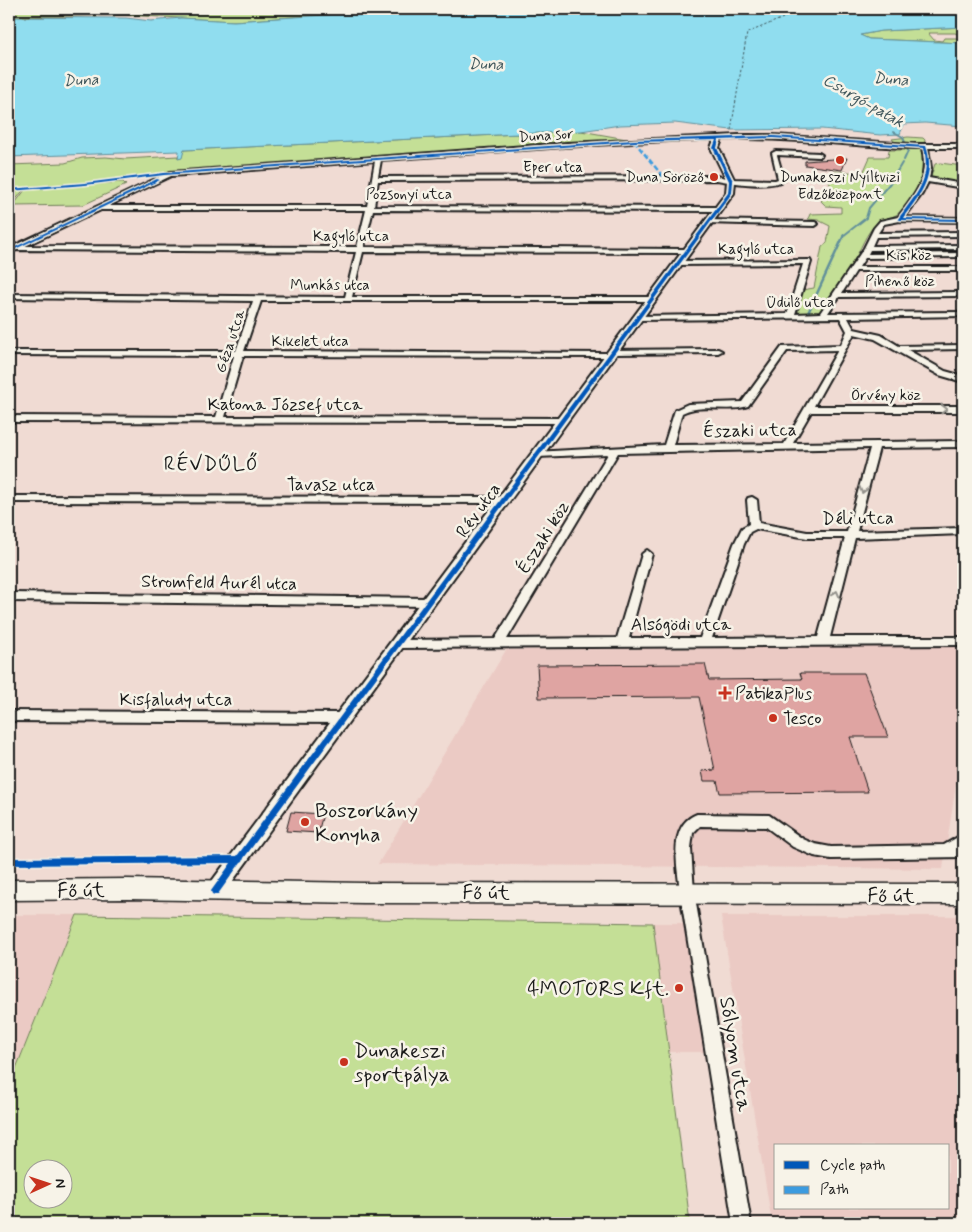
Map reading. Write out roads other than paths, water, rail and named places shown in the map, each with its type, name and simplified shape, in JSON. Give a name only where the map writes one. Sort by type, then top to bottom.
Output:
[{"type":"main road","name":"Fő út","points":[[9,890],[363,893],[688,892],[963,894]]},
{"type":"street","name":"Duna sor","points":[[100,208],[170,174],[378,159],[634,141],[773,137],[902,146],[963,146]]},
{"type":"street","points":[[718,139],[715,148],[731,181]]},
{"type":"street","points":[[900,219],[928,180],[929,166],[925,147]]},
{"type":"street","name":"Eper utca","points":[[375,179],[704,178],[731,181],[779,182],[781,180],[774,154],[820,155]]},
{"type":"street","points":[[348,299],[370,208],[378,159]]},
{"type":"street","points":[[928,180],[963,186]]},
{"type":"street","name":"Rév utca","points":[[215,891],[730,193],[731,181]]},
{"type":"street","points":[[12,249],[100,208]]},
{"type":"street","name":"Pozsonyi utca","points":[[100,208],[718,209]]},
{"type":"street","points":[[823,315],[868,248],[882,222],[900,219],[961,220],[963,211]]},
{"type":"street","points":[[708,222],[815,224]]},
{"type":"street","points":[[874,234],[963,234]]},
{"type":"street","points":[[868,248],[963,247]]},
{"type":"street","name":"Kagyló utca","points":[[12,249],[686,251]]},
{"type":"street","points":[[862,256],[963,255]]},
{"type":"street","name":"Kagyló utca","points":[[678,263],[807,262],[791,315]]},
{"type":"street","name":"Kis köz","points":[[854,269],[963,269]]},
{"type":"street","name":"Pihenő köz","points":[[837,295],[963,294]]},
{"type":"street","name":"Munkás utca","points":[[9,296],[258,299],[652,299]]},
{"type":"street","name":"Géza utca","points":[[220,420],[258,299]]},
{"type":"street","name":"Üdülő utca","points":[[637,318],[963,314]]},
{"type":"street","points":[[843,316],[851,330],[878,337],[950,377],[963,379]]},
{"type":"street","points":[[787,446],[844,347],[851,330]]},
{"type":"street","points":[[668,448],[678,412],[688,407],[739,406],[745,404],[785,349],[844,347]]},
{"type":"street","points":[[898,348],[963,347]]},
{"type":"street","points":[[611,354],[718,350]]},
{"type":"street","name":"Kikelet utca","points":[[9,353],[239,355],[611,354]]},
{"type":"street","name":"Örvény köz","points":[[808,409],[963,409]]},
{"type":"street","name":"Katona József utca","points":[[9,419],[562,421]]},
{"type":"street","name":"Északi utca","points":[[537,454],[668,448],[963,444]]},
{"type":"street","points":[[823,641],[874,445]]},
{"type":"street","name":"Északi köz","points":[[499,642],[615,450]]},
{"type":"street","name":"Tavasz utca","points":[[9,500],[504,500]]},
{"type":"street","points":[[705,641],[739,544],[746,530],[754,525],[752,500]]},
{"type":"street","name":"Déli utca","points":[[754,525],[807,535],[963,531]]},
{"type":"street","points":[[622,642],[648,554]]},
{"type":"street","name":"Stromfeld Aurél utca","points":[[9,597],[428,602]]},
{"type":"street","name":"Alsógödi utca","points":[[398,644],[963,641]]},
{"type":"street","name":"Kisfaludy utca","points":[[9,716],[343,718]]},
{"type":"street","name":"Sólyom utca","points":[[742,1223],[688,892],[684,848],[686,830],[697,820],[769,821],[798,843],[814,850],[831,853],[963,851]]},
{"type":"street","points":[[946,851],[960,845],[963,840]]},
{"type":"water","name":"Duna","points":[[415,9],[963,9],[963,27],[881,31],[860,35],[869,39],[963,43],[963,126],[925,123],[904,124],[900,134],[880,135],[822,129],[731,130],[675,123],[620,125],[581,131],[184,150],[182,158],[178,159],[179,151],[9,157],[9,17],[126,18],[151,21],[181,18],[234,21]]},
{"type":"waterway","name":"Csurgó-patak","points":[[894,132],[903,137],[908,151],[904,160]]},
{"type":"waterway","points":[[844,235],[866,218],[869,208],[890,183],[902,163]]},
{"type":"waterway","points":[[808,313],[844,235]]},
{"type":"place","name":"Dunakeszi Nyíltvizi Edzőközpont","points":[[840,160]]},
{"type":"place","name":"Duna Söröző","points":[[714,177]]},
{"type":"place","name":"PatikaPlus","points":[[725,693]]},
{"type":"place","name":"Tesco","points":[[773,718]]},
{"type":"place","name":"Boszorkány Konyha","points":[[305,822]]},
{"type":"place","name":"4MOTORS Kft.","points":[[679,988]]},
{"type":"place","name":"Dunakeszi sportpálya","points":[[344,1062]]},
{"type":"district","name":"RÉVDŰLŐ","points":[[212,463]]}]
